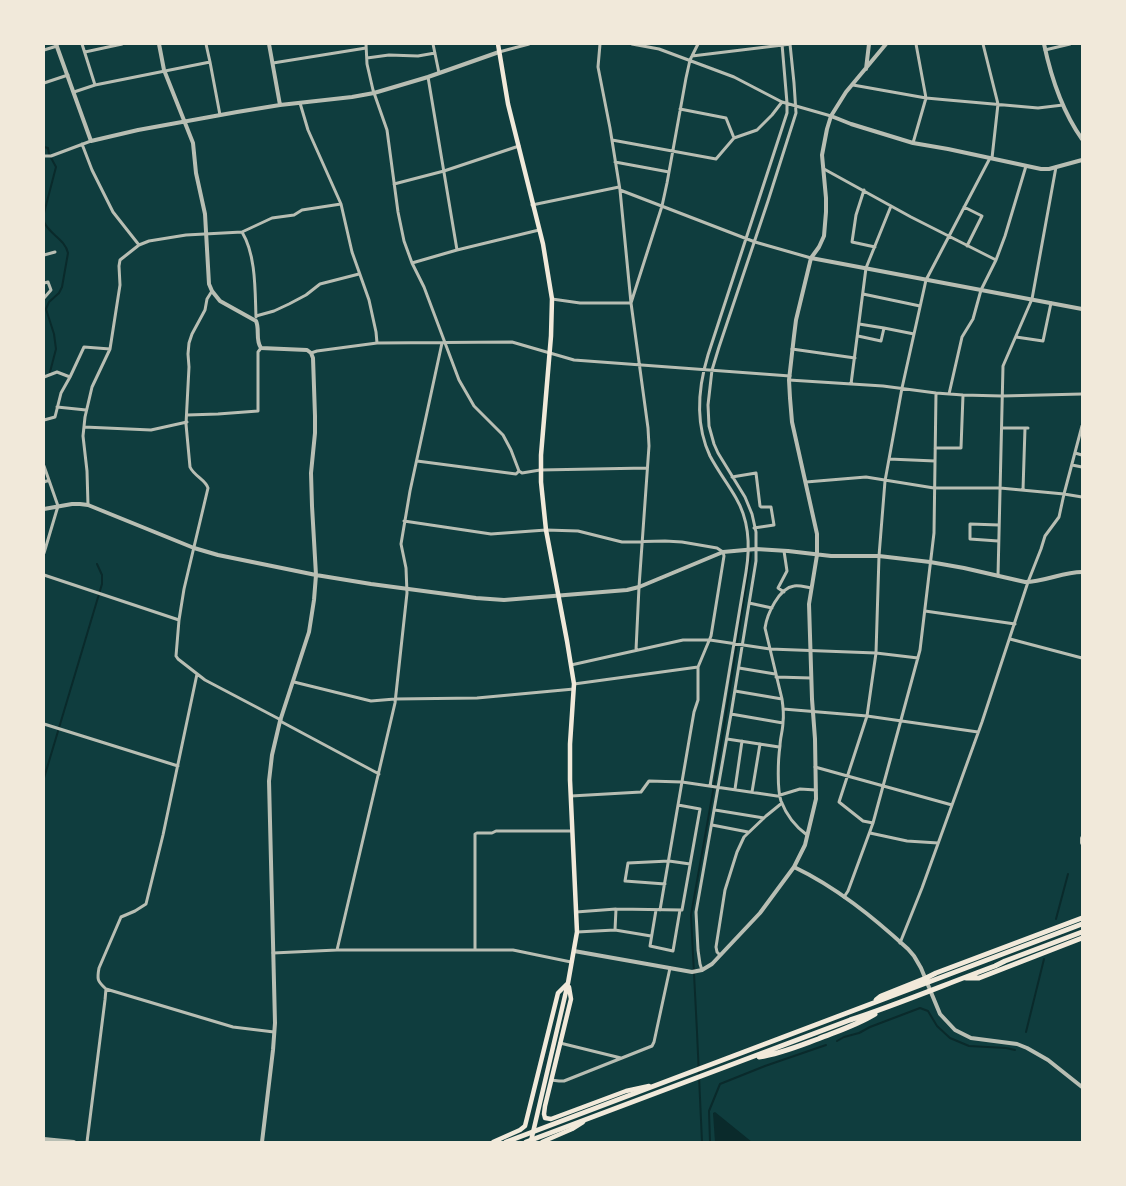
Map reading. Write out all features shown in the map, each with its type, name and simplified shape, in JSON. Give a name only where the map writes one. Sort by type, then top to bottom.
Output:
[{"type":"highway","points":[[926,981],[936,973],[1082,918]]},
{"type":"highway","points":[[506,1142],[871,1004],[881,996],[1082,924]]},
{"type":"highway","points":[[526,1142],[850,1020],[882,1010],[1082,932]]},
{"type":"highway","points":[[964,978],[979,978],[1082,938]]},
{"type":"main road","points":[[498,44],[508,104],[539,230],[552,299],[540,470],[546,530],[574,687],[570,744],[570,796],[577,932],[568,983],[530,1142]]},
{"type":"main road","points":[[568,983],[571,999],[544,1114],[545,1118],[548,1119],[626,1091],[661,1084]]},
{"type":"main road","points":[[493,1142],[525,1126],[558,993],[568,983]]},
{"type":"main road","points":[[542,1142],[572,1129],[588,1119]]},
{"type":"street","points":[[82,44],[95,85]]},
{"type":"street","points":[[84,52],[122,44]]},
{"type":"street","points":[[159,44],[164,70],[192,143],[198,184],[206,214],[209,280],[212,291],[217,298],[224,304],[256,319],[306,295],[320,284],[360,274]]},
{"type":"street","points":[[206,44],[220,116]]},
{"type":"street","points":[[269,44],[280,105]]},
{"type":"street","points":[[433,44],[438,73]]},
{"type":"street","points":[[44,156],[51,156],[91,141],[138,130],[280,105],[374,93],[529,44]]},
{"type":"street","points":[[600,44],[598,67],[620,188],[631,303],[648,428],[649,446],[636,650]]},
{"type":"street","points":[[632,44],[659,49],[734,76],[782,102],[913,143],[1045,170],[1082,160]]},
{"type":"street","points":[[631,303],[662,206],[690,60],[698,44]]},
{"type":"street","points":[[702,970],[698,950],[696,912],[715,810],[714,787],[749,550],[746,526],[738,500],[710,455],[699,414],[700,399],[704,370],[787,113],[782,44]]},
{"type":"street","points":[[692,56],[791,44],[796,113],[712,370],[708,405],[710,426],[718,453],[745,497],[752,514],[756,550],[756,561],[727,739],[714,787]]},
{"type":"street","points":[[866,69],[868,44]]},
{"type":"street","points":[[574,951],[694,972],[702,970],[712,964],[760,913],[794,867],[803,849],[816,799],[809,604],[817,534],[792,422],[790,378],[792,349],[796,320],[811,258],[824,236],[826,212],[822,155],[831,116],[841,99],[886,44]]},
{"type":"street","points":[[913,143],[926,98],[916,44]]},
{"type":"street","points":[[873,824],[863,821],[839,802],[867,716],[876,653],[879,556],[886,480],[902,388],[926,280],[991,158],[998,104],[984,44]]},
{"type":"street","points":[[1044,44],[1062,105],[1082,139]]},
{"type":"street","points":[[1045,50],[1070,44]]},
{"type":"street","points":[[44,50],[57,45],[91,141]]},
{"type":"street","points":[[273,64],[366,46],[374,93],[387,130],[391,149],[394,184],[404,241],[459,380],[474,406],[503,435],[519,471]]},
{"type":"street","points":[[367,58],[389,55],[418,56],[435,53]]},
{"type":"street","points":[[74,92],[95,85],[210,62]]},
{"type":"street","points":[[44,83],[68,75]]},
{"type":"street","points":[[428,77],[457,250]]},
{"type":"street","points":[[852,85],[926,98],[1038,108],[1062,105]]},
{"type":"street","points":[[612,140],[716,159],[734,138],[757,130],[782,102]]},
{"type":"street","points":[[300,103],[308,130],[340,204],[352,252],[369,300],[377,343]]},
{"type":"street","points":[[680,109],[726,118],[734,138]]},
{"type":"street","points":[[82,144],[92,170],[113,212],[139,245]]},
{"type":"street","points":[[394,184],[444,171],[519,146]]},
{"type":"street","points":[[615,162],[669,172]]},
{"type":"street","points":[[949,394],[962,337],[973,319],[981,290],[996,260],[1005,236],[1026,166]]},
{"type":"street","points":[[998,576],[1003,366],[1032,299],[1056,167]]},
{"type":"street","points":[[824,169],[949,237],[996,260]]},
{"type":"street","points":[[532,205],[620,188],[754,242],[811,258],[1082,309]]},
{"type":"street","points":[[864,190],[856,215],[852,242],[874,247]]},
{"type":"street","points":[[88,506],[83,436],[86,410],[92,388],[110,349],[120,285],[119,262],[122,258],[139,245],[149,241],[174,237],[242,232],[272,218],[294,215],[302,210],[340,204]]},
{"type":"street","points":[[851,384],[866,268],[891,206]]},
{"type":"street","points":[[964,208],[982,216],[967,246]]},
{"type":"street","points":[[412,263],[539,230]]},
{"type":"street","points":[[242,232],[252,257],[258,344],[261,348]]},
{"type":"street","points":[[44,255],[55,252]]},
{"type":"street","points":[[44,283],[48,282],[51,290],[44,298]]},
{"type":"street","points":[[212,291],[189,343],[187,422],[190,467],[207,484],[208,488],[184,589],[176,656],[205,680],[379,774]]},
{"type":"street","points":[[863,294],[920,306]]},
{"type":"street","points":[[552,299],[580,304],[631,303]]},
{"type":"street","points":[[1016,337],[1043,341],[1051,303]]},
{"type":"street","points":[[859,324],[914,334]]},
{"type":"street","points":[[858,336],[881,341],[884,328]]},
{"type":"street","points":[[311,353],[377,343],[512,342],[574,360],[712,370],[963,395],[1082,394]]},
{"type":"street","points":[[338,950],[395,699],[406,610],[406,568],[400,544],[443,343]]},
{"type":"street","points":[[44,420],[55,417],[61,393],[84,347],[110,349]]},
{"type":"street","points":[[187,416],[258,411],[258,352],[261,348]]},
{"type":"street","points":[[261,348],[307,350],[313,358],[315,416],[311,482],[316,575],[312,620],[281,721],[272,755],[269,781],[275,1032],[262,1142]]},
{"type":"street","points":[[792,349],[855,358]]},
{"type":"street","points":[[44,376],[56,372],[70,377]]},
{"type":"street","points":[[844,897],[848,891],[873,824],[920,650],[934,533],[936,393]]},
{"type":"street","points":[[936,448],[960,448],[963,395]]},
{"type":"street","points":[[57,407],[86,410]]},
{"type":"street","points":[[84,427],[152,430],[187,422]]},
{"type":"street","points":[[1001,428],[1026,428],[1023,490]]},
{"type":"street","points":[[900,943],[952,805],[1045,536],[1059,517],[1082,428]]},
{"type":"street","points":[[1075,452],[1082,455]]},
{"type":"street","points":[[889,459],[935,461]]},
{"type":"street","points":[[417,461],[516,474],[519,471],[522,473],[540,470],[647,468]]},
{"type":"street","points":[[1072,465],[1082,467]]},
{"type":"street","points":[[44,466],[58,506],[44,553]]},
{"type":"street","points":[[732,476],[756,473],[760,506],[771,506],[774,525],[754,528]]},
{"type":"street","points":[[806,482],[866,477],[934,488],[1000,488],[1064,494],[1082,498]]},
{"type":"street","points":[[44,482],[49,480]]},
{"type":"street","points":[[44,509],[80,504],[194,548],[218,555],[316,575],[490,600],[617,591],[639,587],[723,552],[749,550],[784,551],[816,555],[879,556],[930,562],[1028,582],[1082,572]]},
{"type":"street","points":[[404,521],[491,534],[546,530],[578,531],[622,542],[665,541],[700,544],[717,548],[723,552],[724,556],[710,640],[698,667],[698,700],[694,712],[678,805],[665,884],[651,936],[650,946],[673,951],[700,809],[678,805]]},
{"type":"street","points":[[998,541],[970,539],[970,524],[999,525]]},
{"type":"street","points":[[784,551],[787,571],[778,588],[784,592]]},
{"type":"street","points":[[44,575],[179,620]]},
{"type":"street","points":[[807,835],[794,822],[782,804],[780,795],[779,747],[783,709],[766,628],[767,619],[774,603],[784,592],[796,586],[810,588]]},
{"type":"street","points":[[749,603],[772,608]]},
{"type":"street","points":[[925,610],[1015,624]]},
{"type":"street","points":[[1010,639],[1082,658]]},
{"type":"street","points":[[571,665],[683,640],[710,640],[770,649],[876,653],[918,658]]},
{"type":"street","points":[[294,682],[371,701],[478,698],[574,687],[698,667]]},
{"type":"street","points":[[739,668],[776,676],[811,678]]},
{"type":"street","points":[[197,674],[163,835],[146,904],[121,918],[100,968],[98,980],[106,989],[233,1027],[275,1032]]},
{"type":"street","points":[[735,691],[782,699]]},
{"type":"street","points":[[783,709],[902,720],[978,732]]},
{"type":"street","points":[[731,714],[783,723]]},
{"type":"street","points":[[44,724],[178,766]]},
{"type":"street","points":[[727,739],[779,747]]},
{"type":"street","points":[[735,790],[742,741]]},
{"type":"street","points":[[752,792],[760,744]]},
{"type":"street","points":[[815,766],[952,805]]},
{"type":"street","points":[[570,796],[641,792],[649,781],[682,782],[777,796],[800,789],[816,790]]},
{"type":"street","points":[[720,955],[716,947],[724,890],[737,852],[744,837],[782,804]]},
{"type":"street","points":[[715,810],[764,818]]},
{"type":"street","points":[[712,825],[749,832]]},
{"type":"street","points":[[474,950],[475,834],[478,832],[492,833],[496,831],[572,831]]},
{"type":"street","points":[[870,833],[907,841],[938,843]]},
{"type":"street","points":[[1082,838],[1082,843]]},
{"type":"street","points":[[665,884],[625,881],[628,863],[669,861],[690,864]]},
{"type":"street","points":[[794,867],[819,879],[844,897],[914,956],[940,1014],[960,1033],[971,1038],[1017,1044],[1027,1048],[1048,1060],[1082,1087]]},
{"type":"street","points":[[576,912],[616,909],[680,910]]},
{"type":"street","points":[[614,930],[616,909]]},
{"type":"street","points":[[577,932],[614,930],[651,936]]},
{"type":"street","points":[[274,953],[338,950],[513,950],[572,962]]},
{"type":"street","points":[[552,1080],[564,1081],[648,1048],[654,1042],[670,968]]},
{"type":"street","points":[[87,1142],[106,989]]},
{"type":"street","points":[[560,1043],[621,1058]]},
{"type":"street","points":[[44,1139],[74,1142]]},
{"type":"water","points":[[715,1112],[752,1142],[715,1142],[713,1113]]},
{"type":"waterway","points":[[44,147],[48,148],[56,167],[44,213]]},
{"type":"waterway","points":[[44,222],[49,230],[64,244],[68,253],[62,287],[59,293],[49,302],[46,309],[54,334],[56,349],[50,372]]},
{"type":"waterway","points":[[702,1142],[691,915],[720,752],[751,554]]},
{"type":"waterway","points":[[44,778],[102,584],[102,575],[97,564]]},
{"type":"waterway","points":[[1056,919],[1068,874]]},
{"type":"waterway","points":[[1026,1032],[1044,959]]},
{"type":"waterway","points":[[837,1041],[920,1008],[928,1011],[937,1026],[950,1038],[969,1046],[1015,1050]]},
{"type":"waterway","points":[[710,1142],[709,1111],[720,1084],[826,1045]]}]
